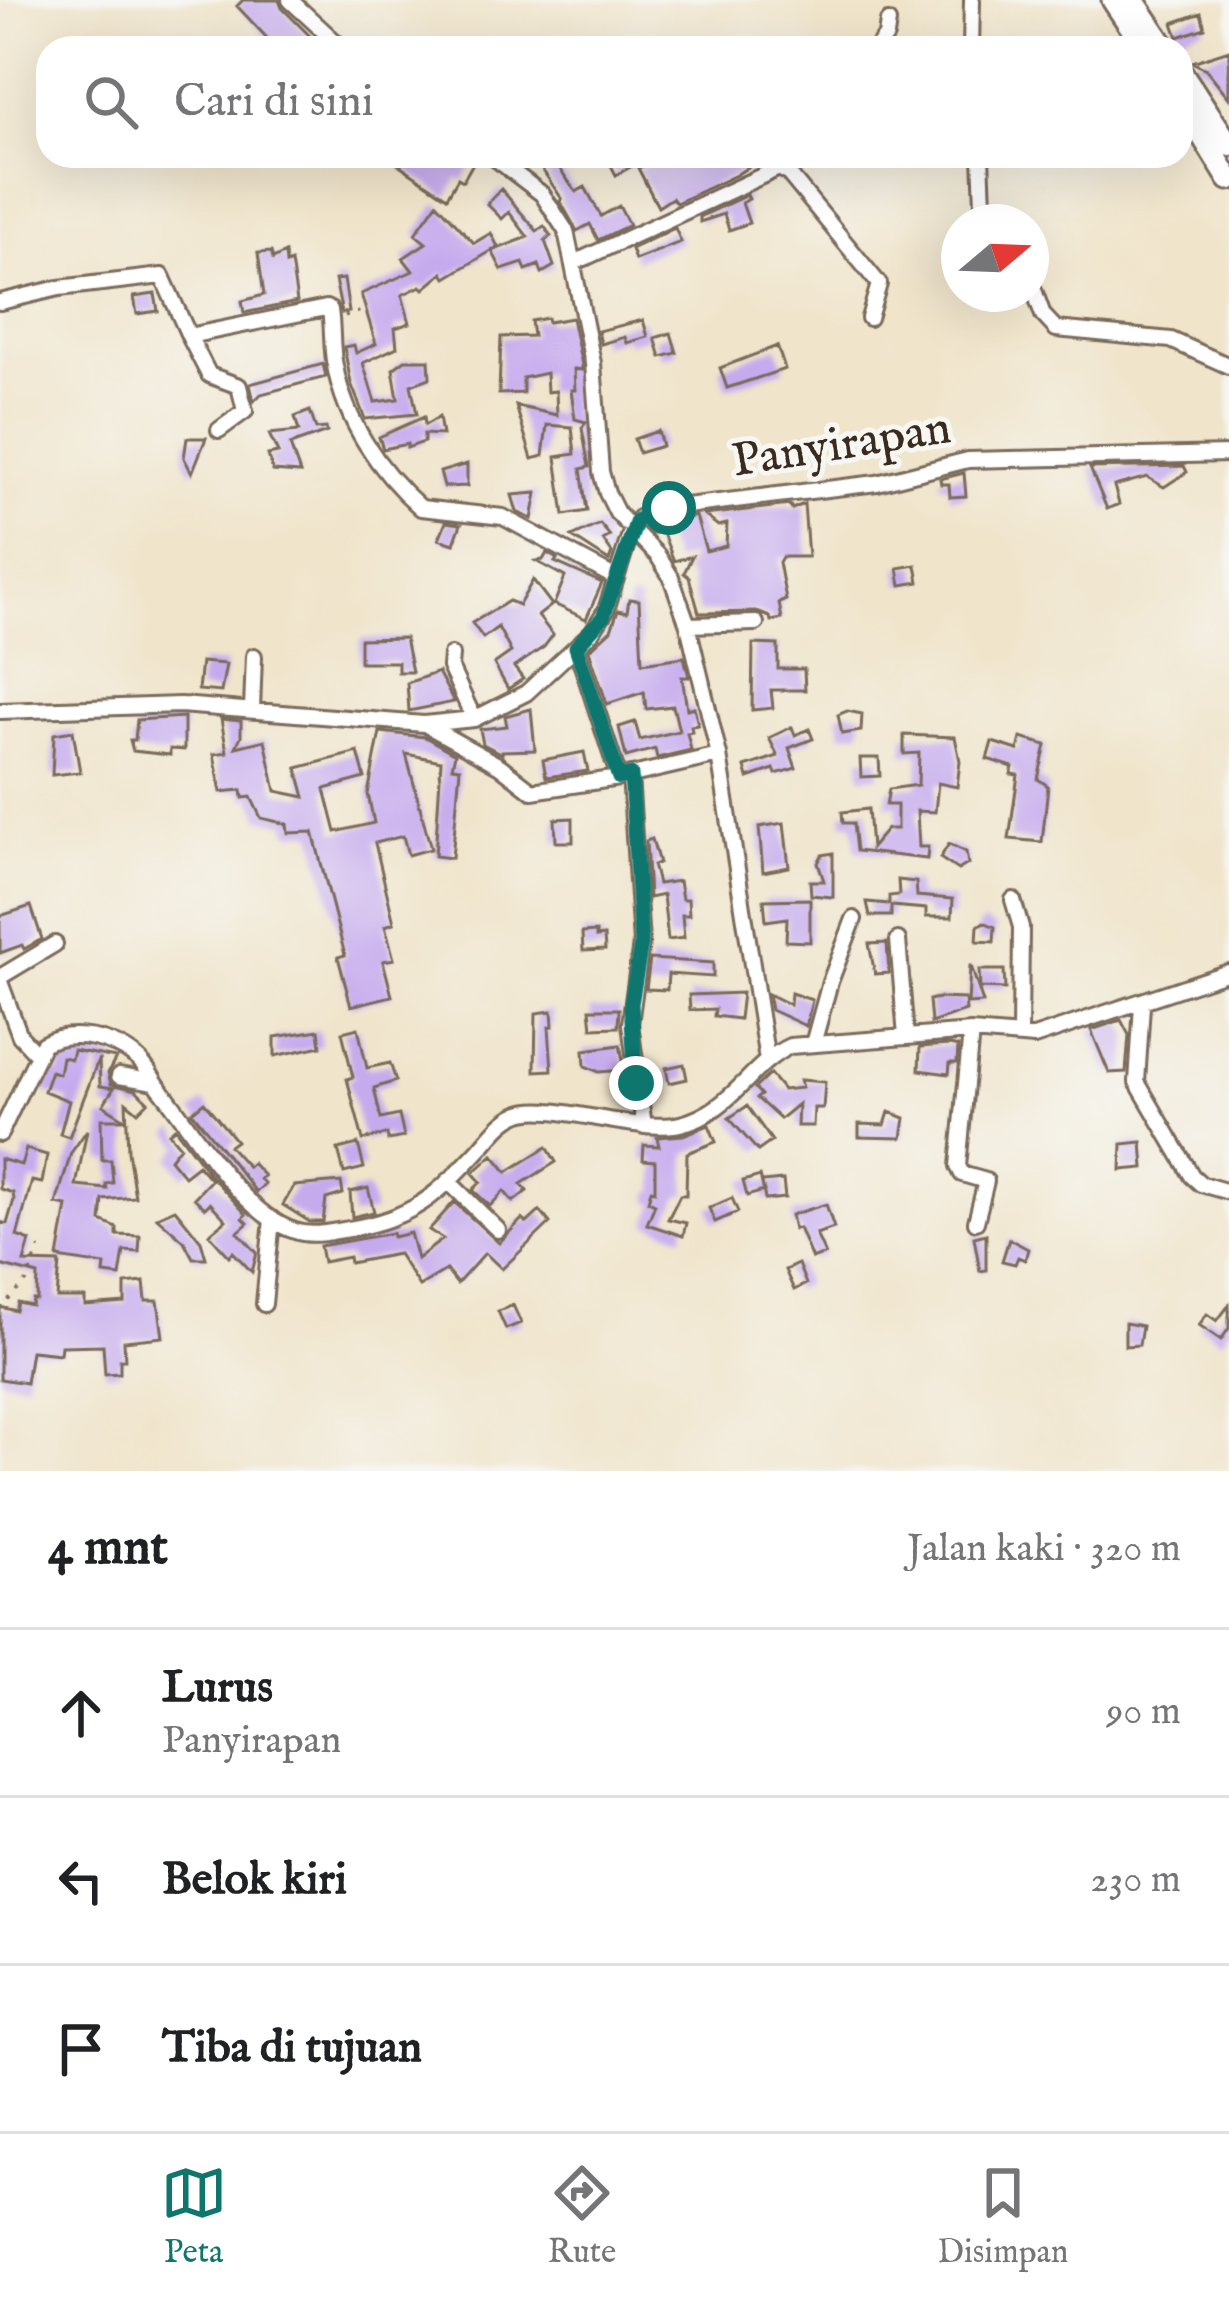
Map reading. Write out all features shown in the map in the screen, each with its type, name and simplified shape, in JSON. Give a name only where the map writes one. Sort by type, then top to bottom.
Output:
[{"type":"highway","points":[[1113,0],[1137,36]]},
{"type":"highway","points":[[1133,0],[1157,36]]},
{"type":"highway","points":[[1193,90],[1229,146]]},
{"type":"highway","points":[[1193,120],[1229,179]]},
{"type":"street","points":[[290,0],[329,36]]},
{"type":"street","points":[[971,36],[972,0]]},
{"type":"street","points":[[886,36],[888,22]]},
{"type":"street","points":[[508,168],[556,210],[576,262],[593,363],[601,472],[616,513],[658,556],[670,577],[688,625],[719,755],[767,1060]]},
{"type":"street","points":[[576,262],[773,168]]},
{"type":"street","points":[[787,168],[879,284],[869,318]]},
{"type":"street","points":[[981,168],[983,204]]},
{"type":"street","points":[[0,302],[58,288],[162,276],[209,375],[238,386],[246,406],[219,430]]},
{"type":"street","points":[[189,336],[330,310],[333,360],[346,412],[412,500],[421,508],[492,514],[520,524],[616,578]]},
{"type":"street","points":[[1042,312],[1056,329],[1171,340],[1229,366]]},
{"type":"street","name":"Panyirapan","points":[[631,530],[639,518],[669,508],[866,485],[968,460],[1229,454]]},
{"type":"street","points":[[0,711],[180,705],[424,724],[474,718],[526,693],[603,617],[631,530]]},
{"type":"street","points":[[688,625],[756,623]]},
{"type":"street","points":[[576,647],[625,777],[641,944],[630,1024],[644,1126]]},
{"type":"street","points":[[451,655],[450,667],[474,718]]},
{"type":"street","points":[[252,709],[254,656]]},
{"type":"street","points":[[424,724],[473,749],[532,791],[625,777],[719,755]]},
{"type":"street","points":[[1013,900],[1021,927],[1020,1036]]},
{"type":"street","points":[[813,1044],[854,919]]},
{"type":"street","points":[[898,940],[906,1037]]},
{"type":"street","points":[[36,1053],[20,1036],[0,979],[55,944]]},
{"type":"street","points":[[0,1134],[36,1053],[53,1039],[92,1038],[138,1058],[210,1155],[272,1219],[308,1234],[373,1225],[411,1213],[501,1126],[525,1112],[644,1126],[684,1123],[748,1083],[785,1047],[971,1032],[1034,1037],[1142,1005],[1229,972]]},
{"type":"street","points":[[1142,1005],[1136,1075],[1143,1094],[1192,1176],[1201,1184],[1229,1192]]},
{"type":"street","points":[[971,1032],[958,1166],[962,1174],[986,1180],[976,1222]]},
{"type":"street","points":[[119,1076],[155,1082]]},
{"type":"street","points":[[448,1181],[498,1230]]},
{"type":"street","points":[[264,1304],[272,1219]]},
{"type":"path","points":[[331,320],[362,311]]},
{"type":"path","points":[[0,1310],[27,1281],[40,1246]]},
{"type":"building","points":[[243,0],[279,0],[310,36],[265,36],[237,6]]},
{"type":"building","points":[[1201,13],[1205,28],[1178,36],[1173,23]]},
{"type":"building","points":[[1229,50],[1229,98],[1206,69],[1193,62]]},
{"type":"building","points":[[404,168],[470,168],[447,197]]},
{"type":"building","points":[[541,168],[559,168],[576,192],[585,187],[601,216],[619,206],[629,225],[598,240],[590,224],[577,231]]},
{"type":"building","points":[[638,168],[747,168],[676,203],[672,198],[658,207]]},
{"type":"building","points":[[501,189],[537,231],[544,226],[551,236],[545,241],[554,266],[542,273],[539,265],[526,270],[523,263],[502,270],[492,251],[528,237],[509,212],[502,219],[487,204]]},
{"type":"building","points":[[747,195],[749,199],[742,203],[749,223],[729,230],[724,214],[700,222],[700,217]]},
{"type":"building","points":[[437,203],[474,243],[491,233],[498,247],[446,278],[443,273],[424,289],[421,286],[402,295],[410,323],[395,328],[397,347],[363,363],[375,402],[398,399],[393,369],[405,360],[429,360],[430,378],[411,385],[417,414],[365,419],[344,347],[354,345],[356,353],[376,344],[361,294],[413,271],[403,258],[426,243],[415,234]]},
{"type":"building","points":[[675,228],[681,242],[635,260],[631,249]]},
{"type":"building","points":[[271,252],[273,259],[285,253],[286,264],[291,262],[297,302],[244,313],[242,301],[264,295],[258,253]]},
{"type":"building","points":[[344,279],[349,312],[342,313],[335,280]]},
{"type":"building","points":[[155,294],[158,311],[137,314],[134,297]]},
{"type":"building","points":[[547,318],[548,322],[572,318],[582,365],[582,370],[574,369],[575,390],[571,390],[575,419],[586,422],[582,428],[589,467],[581,469],[587,511],[564,515],[556,457],[575,454],[572,427],[547,425],[543,456],[532,459],[516,406],[557,415],[556,391],[547,392],[546,373],[523,378],[523,393],[499,394],[501,337],[533,336],[531,321]]},
{"type":"building","points":[[643,320],[648,337],[601,344],[598,331]]},
{"type":"building","points":[[671,333],[677,353],[661,357],[655,338]]},
{"type":"building","points":[[777,346],[785,369],[727,388],[720,368]]},
{"type":"building","points":[[323,364],[326,377],[261,394],[254,401],[250,384]]},
{"type":"building","points":[[310,411],[316,429],[327,432],[290,445],[300,473],[273,471],[268,455],[278,453],[269,434],[299,431],[295,417]]},
{"type":"building","points":[[424,417],[425,425],[439,417],[442,435],[424,434],[424,442],[383,449],[379,437]]},
{"type":"building","points":[[658,431],[662,446],[639,453],[634,439]]},
{"type":"building","points":[[187,438],[206,438],[192,473],[184,458]]},
{"type":"building","points":[[467,464],[467,486],[444,487],[440,472]]},
{"type":"building","points":[[1184,466],[1187,472],[1164,487],[1147,477],[1114,486],[1119,504],[1107,509],[1090,468]]},
{"type":"building","points":[[964,473],[966,496],[950,497],[949,484],[941,484],[940,479]]},
{"type":"building","points":[[537,493],[532,519],[517,512],[512,495]]},
{"type":"building","points":[[804,504],[808,557],[782,557],[779,562],[786,600],[779,603],[782,619],[771,621],[757,612],[699,613],[684,573],[692,556],[674,561],[662,531],[652,534],[646,527],[696,516],[706,551],[726,546],[727,524],[718,526],[704,515],[790,505],[792,509]]},
{"type":"building","points":[[446,522],[461,524],[454,544],[439,539]]},
{"type":"building","points":[[600,524],[610,536],[603,540],[612,553],[609,561],[572,537]]},
{"type":"building","points":[[547,553],[555,562],[602,583],[586,619],[554,604],[565,577],[536,561]]},
{"type":"building","points":[[916,565],[919,582],[901,585],[898,568]]},
{"type":"building","points":[[533,580],[552,605],[538,616],[553,635],[514,667],[523,679],[508,689],[494,664],[511,652],[498,627],[483,638],[472,623],[509,601],[519,605]]},
{"type":"building","points":[[629,599],[639,600],[642,663],[684,657],[689,677],[682,677],[687,709],[694,707],[698,725],[687,733],[691,750],[657,758],[655,749],[626,757],[619,727],[635,722],[640,740],[679,731],[673,706],[646,709],[644,692],[607,704],[589,650],[611,630],[618,610],[627,612]]},
{"type":"building","points":[[405,638],[412,672],[398,672],[398,662],[360,662],[360,639]]},
{"type":"building","points":[[753,644],[778,645],[778,669],[804,669],[805,690],[771,690],[773,708],[752,710]]},
{"type":"building","points":[[201,662],[226,664],[221,692],[198,690]]},
{"type":"building","points":[[438,672],[454,702],[409,711],[407,683]]},
{"type":"building","points":[[531,709],[535,750],[502,754],[483,744],[480,729],[507,726],[505,716]]},
{"type":"building","points":[[847,711],[862,714],[861,731],[842,734],[838,715]]},
{"type":"building","points":[[184,717],[184,750],[170,749],[170,755],[133,751],[130,740],[135,740],[137,720]]},
{"type":"building","points":[[221,719],[241,721],[236,747],[265,740],[276,791],[305,797],[297,768],[358,752],[365,778],[325,789],[336,832],[374,823],[368,794],[380,732],[425,737],[455,754],[452,767],[460,768],[452,858],[435,856],[441,761],[406,754],[431,849],[408,855],[403,836],[375,843],[394,923],[385,926],[394,959],[383,961],[392,996],[351,1006],[338,957],[345,955],[313,832],[288,833],[287,824],[261,818],[251,797],[243,798],[242,790],[221,792],[214,754],[227,752]]},
{"type":"building","points":[[792,727],[795,735],[809,729],[813,739],[789,748],[796,768],[748,778],[745,767],[778,756],[769,738]]},
{"type":"building","points":[[73,731],[80,772],[52,775],[54,734]]},
{"type":"building","points":[[904,735],[955,737],[960,761],[957,787],[938,783],[935,812],[917,811],[919,847],[928,847],[927,859],[856,851],[853,823],[843,823],[842,812],[868,809],[871,848],[887,829],[897,829],[897,805],[886,805],[889,789],[918,785],[919,753],[904,754]]},
{"type":"building","points":[[1021,738],[1046,745],[1038,779],[1048,786],[1042,842],[1009,839],[1018,775],[1011,774],[1013,767],[987,759],[992,742],[1018,750]]},
{"type":"building","points":[[584,752],[588,771],[546,777],[543,760]]},
{"type":"building","points":[[860,758],[879,758],[880,776],[861,777]]},
{"type":"building","points":[[573,818],[573,842],[556,842],[555,819]]},
{"type":"building","points":[[784,823],[789,867],[763,872],[759,827]]},
{"type":"building","points":[[652,839],[659,863],[653,865],[658,884],[679,881],[682,899],[688,899],[689,915],[682,915],[684,938],[668,940],[663,895],[649,898],[646,841]]},
{"type":"building","points":[[949,844],[966,852],[968,864],[958,870],[940,858]]},
{"type":"building","points":[[833,853],[833,897],[811,895],[810,881],[824,881],[818,863],[822,855]]},
{"type":"building","points":[[898,880],[916,882],[917,896],[953,899],[952,917],[926,917],[926,909],[891,906],[891,916],[870,916],[867,902],[889,904],[889,896],[899,895]]},
{"type":"building","points":[[810,899],[810,942],[786,941],[787,918],[766,921],[764,900]]},
{"type":"building","points":[[31,906],[42,939],[24,949],[22,945],[0,953],[0,916]]},
{"type":"building","points":[[984,922],[995,927],[994,942],[977,941],[978,926]]},
{"type":"building","points":[[596,932],[596,937],[604,936],[605,950],[583,951],[582,933]]},
{"type":"building","points":[[887,943],[889,973],[875,974],[869,944]]},
{"type":"building","points":[[650,959],[713,963],[713,977],[668,974],[667,990],[646,989]]},
{"type":"building","points":[[971,966],[983,1003],[968,1004]]},
{"type":"building","points":[[979,970],[1004,970],[1005,989],[980,988]]},
{"type":"building","points":[[742,993],[739,1019],[714,1016],[715,1009],[690,1010],[689,995]]},
{"type":"building","points":[[791,993],[812,1000],[806,1026],[771,1010],[768,994],[790,1005]]},
{"type":"building","points":[[965,999],[966,1011],[931,1023],[929,1000]]},
{"type":"building","points":[[590,1009],[619,1009],[618,1027],[592,1028]]},
{"type":"building","points":[[552,1011],[552,1070],[535,1071],[536,1013]]},
{"type":"building","points":[[1121,1020],[1129,1035],[1126,1072],[1109,1073],[1091,1030]]},
{"type":"building","points":[[358,1028],[367,1068],[390,1063],[396,1081],[374,1088],[381,1119],[399,1115],[404,1137],[388,1140],[387,1134],[363,1140],[347,1079],[353,1077],[342,1032]]},
{"type":"building","points":[[319,1030],[321,1046],[275,1056],[275,1037]]},
{"type":"building","points":[[620,1045],[625,1070],[599,1072],[585,1066],[584,1050]]},
{"type":"building","points":[[920,1047],[958,1047],[957,1063],[950,1063],[949,1074],[919,1070]]},
{"type":"building","points":[[73,1050],[116,1058],[108,1073],[111,1084],[136,1090],[148,1102],[138,1112],[126,1102],[135,1197],[103,1200],[101,1221],[117,1228],[117,1235],[140,1236],[139,1252],[124,1251],[120,1276],[104,1274],[105,1265],[58,1258],[67,1206],[56,1204],[71,1153],[87,1130],[76,1186],[107,1189],[106,1184],[113,1183],[111,1160],[102,1160],[101,1119],[125,1119],[103,1105],[114,1088],[100,1086],[99,1058],[69,1137],[60,1134],[69,1101],[44,1091],[51,1071],[59,1074],[62,1057],[71,1059]]},
{"type":"building","points":[[684,1064],[687,1079],[669,1083],[666,1068]]},
{"type":"building","points":[[770,1074],[783,1090],[802,1088],[800,1080],[825,1082],[823,1108],[814,1108],[813,1126],[797,1126],[798,1104],[780,1119],[757,1098],[761,1095],[755,1088]]},
{"type":"building","points":[[204,1102],[236,1141],[229,1146],[264,1176],[260,1179],[265,1184],[256,1192],[192,1112]]},
{"type":"building","points":[[747,1106],[772,1141],[758,1151],[729,1118]]},
{"type":"building","points":[[889,1112],[905,1118],[902,1138],[859,1137],[859,1124],[885,1125]]},
{"type":"building","points":[[709,1125],[716,1142],[687,1153],[686,1195],[680,1195],[668,1219],[686,1223],[683,1236],[647,1224],[655,1204],[648,1201],[651,1190],[655,1191],[655,1161],[643,1160],[644,1145],[659,1146],[657,1137],[683,1135]]},
{"type":"building","points":[[175,1128],[246,1214],[243,1218],[248,1223],[238,1232],[257,1253],[252,1272],[209,1234],[226,1220],[210,1203],[205,1208],[194,1198],[211,1180],[198,1165],[184,1176],[170,1159],[180,1146],[169,1133]]},
{"type":"building","points":[[1142,1142],[1144,1168],[1121,1170],[1122,1144]]},
{"type":"building","points":[[358,1144],[364,1168],[344,1173],[338,1149]]},
{"type":"building","points":[[547,1147],[556,1162],[521,1184],[527,1191],[513,1202],[504,1191],[490,1206],[473,1190],[481,1182],[473,1173],[493,1155],[507,1172]]},
{"type":"building","points":[[26,1149],[47,1155],[42,1183],[32,1181],[17,1236],[30,1241],[24,1262],[60,1263],[57,1298],[85,1298],[85,1306],[125,1303],[125,1284],[144,1282],[146,1301],[158,1301],[163,1337],[124,1341],[120,1373],[105,1374],[103,1345],[61,1346],[60,1354],[31,1351],[26,1383],[0,1379],[0,1307],[16,1311],[18,1303],[32,1306],[37,1300],[38,1275],[0,1265],[0,1222],[7,1224],[14,1200],[13,1193],[0,1189],[0,1159],[21,1165]]},
{"type":"building","points":[[760,1176],[764,1191],[747,1196],[743,1181]]},
{"type":"building","points":[[783,1180],[785,1198],[765,1200],[762,1182]]},
{"type":"building","points":[[341,1182],[343,1194],[326,1199],[323,1222],[310,1222],[283,1205],[294,1186]]},
{"type":"building","points":[[368,1188],[374,1212],[352,1217],[350,1192]]},
{"type":"building","points":[[732,1198],[738,1212],[715,1222],[709,1208]]},
{"type":"building","points":[[454,1202],[499,1243],[522,1219],[527,1223],[540,1211],[550,1223],[502,1269],[485,1253],[457,1284],[446,1270],[419,1286],[398,1254],[350,1263],[349,1257],[323,1262],[320,1246],[392,1233],[393,1237],[410,1233],[417,1259],[443,1239],[429,1230]]},
{"type":"building","points":[[826,1204],[834,1228],[816,1234],[825,1254],[812,1259],[791,1215]]},
{"type":"building","points":[[175,1209],[201,1241],[206,1258],[193,1258],[184,1241],[157,1217]]},
{"type":"building","points":[[986,1234],[986,1270],[980,1271],[974,1237]]},
{"type":"building","points":[[1009,1239],[1028,1249],[1025,1260],[1002,1261]]},
{"type":"building","points":[[798,1264],[806,1284],[794,1290],[785,1270]]},
{"type":"building","points":[[513,1305],[521,1323],[506,1329],[498,1311]]},
{"type":"building","points":[[1229,1305],[1229,1328],[1221,1340],[1199,1325],[1207,1314],[1217,1321]]},
{"type":"building","points":[[1125,1323],[1142,1326],[1139,1345],[1125,1346]]},
{"type":"route","points":[[636,1083],[631,1004],[641,944],[631,775],[619,778],[576,647],[603,617],[637,520],[669,508]]}]
